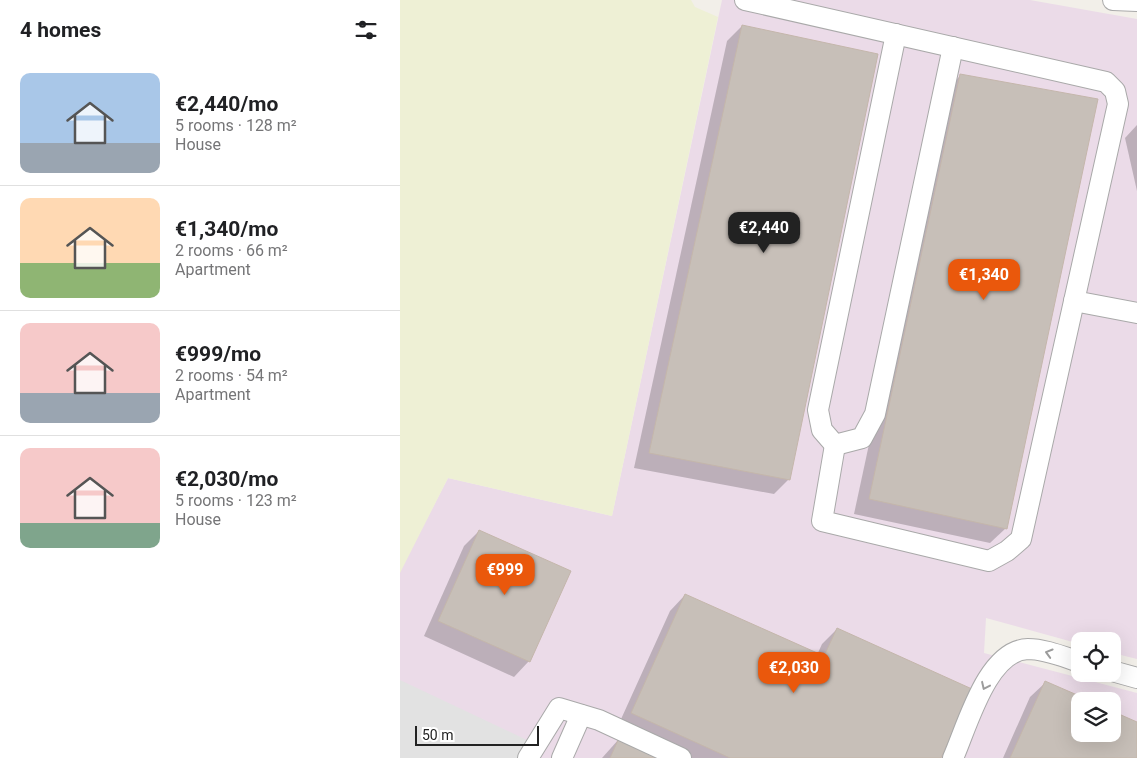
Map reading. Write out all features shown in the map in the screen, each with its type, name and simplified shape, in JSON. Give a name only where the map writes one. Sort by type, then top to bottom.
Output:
[{"type":"street","points":[[745,0],[1106,82],[1115,91],[1118,104],[1021,539],[1007,551],[989,561],[822,521],[835,445]]},
{"type":"street","points":[[1113,0],[1137,1]]},
{"type":"street","points":[[835,445],[822,430],[818,410],[896,34]]},
{"type":"street","points":[[835,445],[862,438],[874,414],[953,47]]},
{"type":"street","points":[[1074,301],[1137,313]]},
{"type":"street","points":[[953,758],[991,672],[998,663],[1017,651],[1038,650],[1071,659]]},
{"type":"street","points":[[1121,674],[1137,678]]},
{"type":"street","points":[[528,758],[559,708],[599,720],[681,758]]},
{"type":"street","points":[[562,758],[582,715]]},
{"type":"shaded area","points":[[722,0],[1030,0],[1137,19],[1137,659],[1121,655],[1121,632],[1071,632],[1071,642],[986,618],[984,653],[1071,676],[1071,682],[1095,682],[1137,693],[1137,758],[400,758],[400,571],[448,478],[612,516]]},
{"type":"shaded area","points":[[400,680],[531,742],[522,758],[400,758]]},
{"type":"green space","points":[[400,0],[691,0],[695,7],[718,17],[612,516],[448,478],[400,573]]},
{"type":"building","points":[[742,25],[878,54],[790,480],[649,453]]},
{"type":"building","points":[[960,74],[1098,99],[1007,529],[869,499]]},
{"type":"building","points":[[479,530],[571,571],[530,662],[438,621]]},
{"type":"building","points":[[685,594],[824,656],[837,628],[972,689],[941,758],[730,758],[631,713]]},
{"type":"building","points":[[1045,681],[1071,692],[1071,742],[1121,742],[1121,715],[1137,722],[1137,758],[1010,758]]},
{"type":"building","points":[[619,738],[663,758],[610,758]]}]
